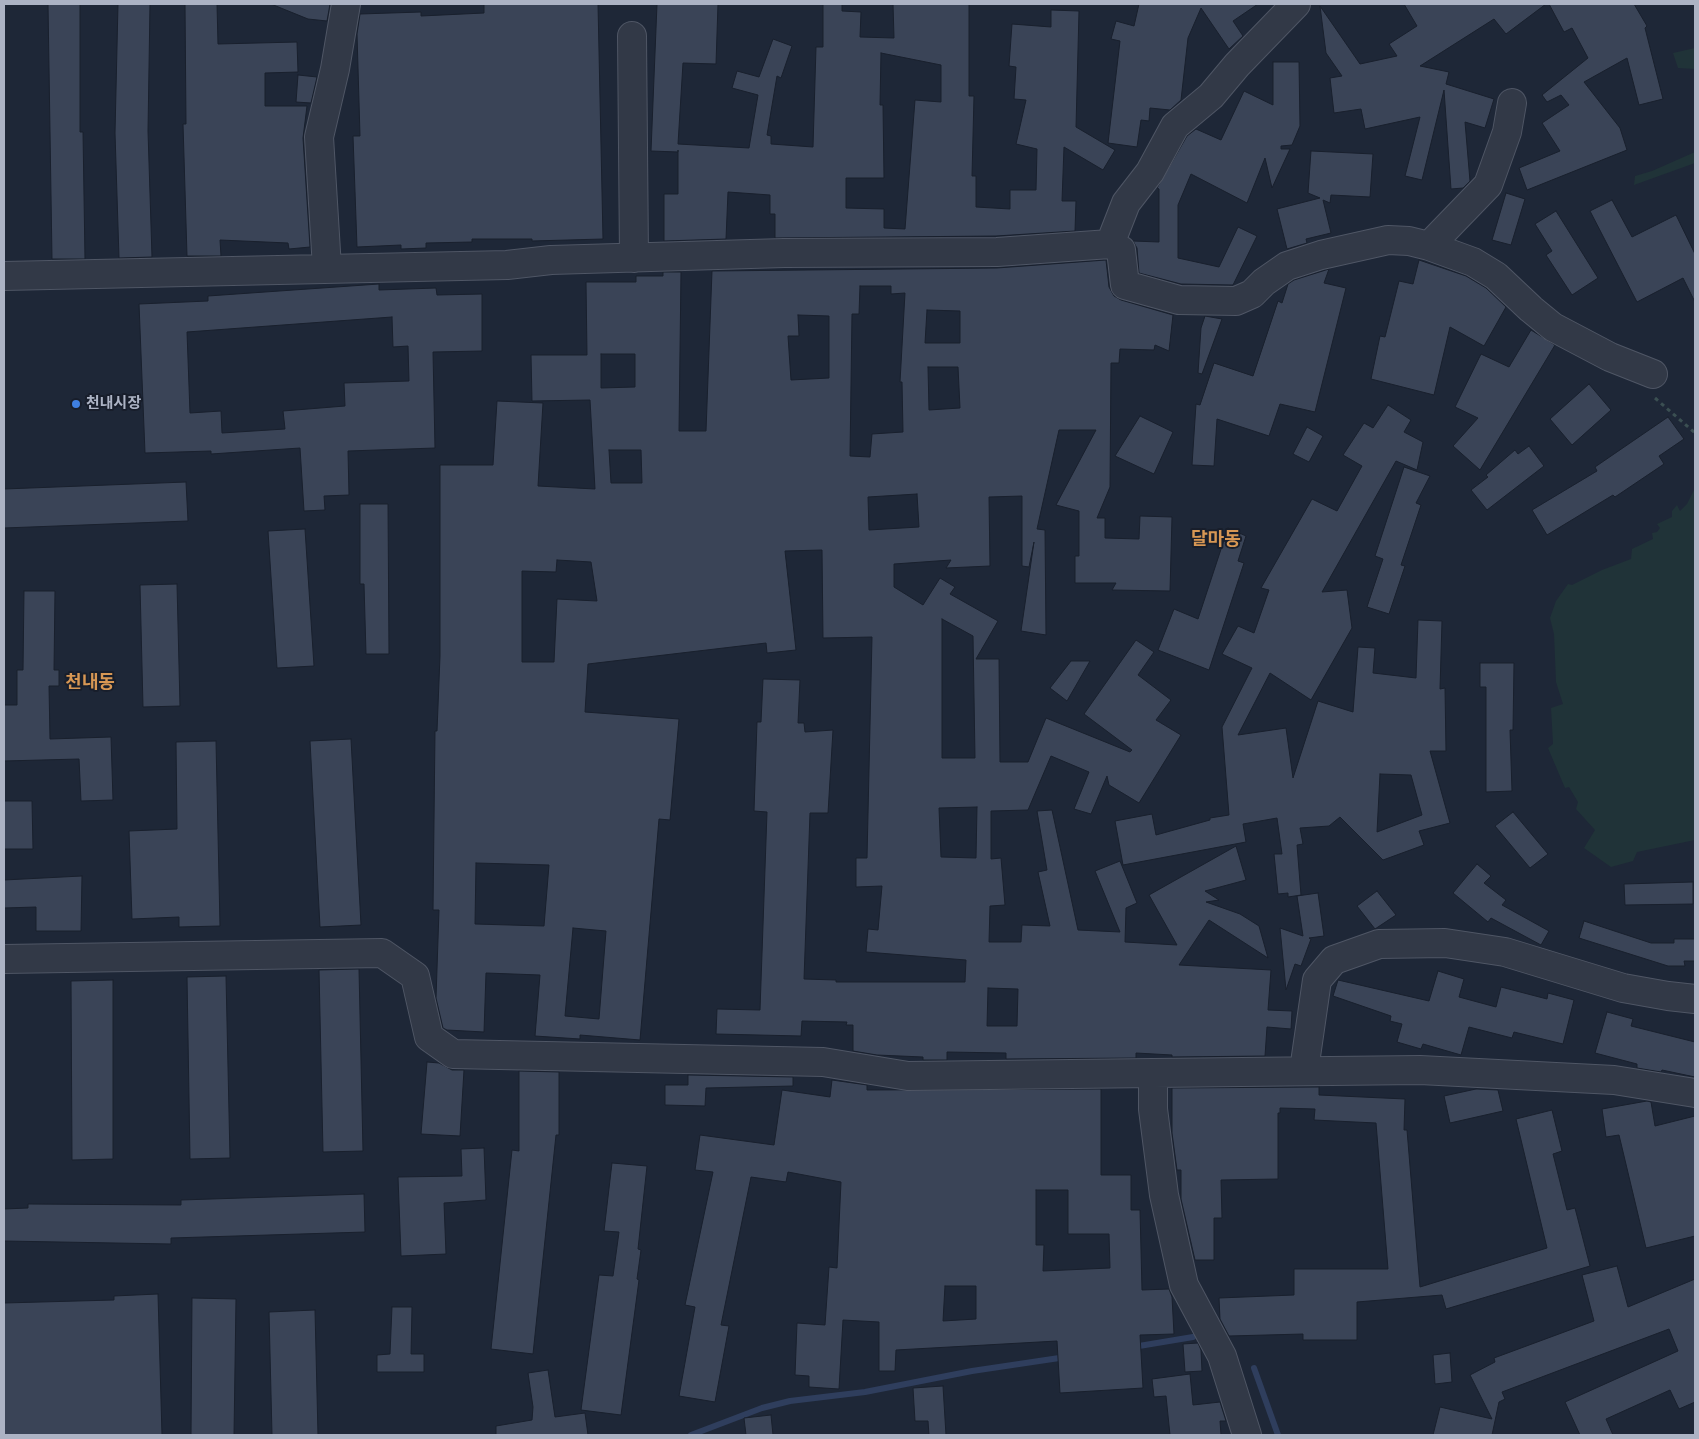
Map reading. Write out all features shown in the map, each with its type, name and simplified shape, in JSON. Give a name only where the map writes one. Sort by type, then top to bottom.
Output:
[{"type":"street","points":[[327,268],[319,137],[335,69],[346,4]]},
{"type":"street","points":[[1110,244],[1126,203],[1150,172],[1175,126],[1211,96],[1237,65],[1296,4]]},
{"type":"street","points":[[632,36],[634,258]]},
{"type":"street","points":[[1429,246],[1488,185],[1506,132],[1512,102]]},
{"type":"street","points":[[4,276],[507,264],[550,260],[872,252],[997,252],[1110,244],[1122,250],[1125,285],[1179,300],[1215,302],[1236,301],[1252,294],[1264,282],[1287,266],[1321,255],[1388,240],[1409,241],[1473,262],[1496,276],[1531,310],[1553,327],[1610,357],[1653,374]]},
{"type":"street","points":[[1304,1070],[1316,980],[1334,960],[1379,944],[1445,943],[1505,952],[1623,988],[1695,999]]},
{"type":"street","points":[[4,958],[382,953],[415,976],[429,1037],[453,1054],[823,1062],[908,1076],[1420,1070],[1614,1080],[1695,1093]]},
{"type":"street","points":[[1153,1072],[1153,1109],[1164,1194],[1184,1285],[1222,1356],[1247,1435]]},
{"type":"green space","points":[[1695,48],[1695,69],[1678,68],[1673,53]]},
{"type":"green space","points":[[1695,152],[1695,163],[1634,185],[1635,176],[1652,171]]},
{"type":"green space","points":[[1695,488],[1695,840],[1637,852],[1633,861],[1611,867],[1584,848],[1595,830],[1576,809],[1578,802],[1569,787],[1565,788],[1548,748],[1553,744],[1551,708],[1563,704],[1556,682],[1554,634],[1550,618],[1556,601],[1568,584],[1572,585],[1602,570],[1631,559],[1632,549],[1653,539],[1652,533],[1657,532],[1660,528],[1657,524],[1672,517],[1672,511],[1677,505],[1680,511],[1687,504]]},
{"type":"building","points":[[48,4],[80,4],[80,132],[83,132],[85,259],[52,259]]},
{"type":"building","points":[[118,4],[150,4],[148,131],[152,257],[119,258],[115,133]]},
{"type":"building","points":[[185,4],[217,4],[218,44],[297,42],[298,72],[265,73],[265,106],[307,106],[303,138],[310,247],[289,249],[288,243],[220,240],[221,256],[187,256],[183,124],[186,124]]},
{"type":"building","points":[[271,4],[330,4],[327,21],[308,19]]},
{"type":"building","points":[[484,4],[598,4],[603,239],[532,241],[532,239],[472,239],[472,242],[426,243],[426,248],[401,249],[401,245],[357,247],[353,136],[360,136],[357,34],[360,14],[421,12],[421,16],[484,13]]},
{"type":"building","points":[[657,4],[718,4],[716,64],[683,63],[678,144],[749,148],[758,95],[732,88],[737,71],[759,77],[773,39],[792,46],[781,78],[777,76],[767,135],[771,136],[771,144],[813,147],[816,47],[823,47],[823,4],[842,4],[842,11],[861,12],[860,37],[894,38],[893,4],[969,4],[969,96],[974,96],[972,176],[976,176],[976,207],[1010,209],[1010,190],[1036,190],[1037,149],[1016,144],[1026,100],[1014,99],[1016,67],[1009,66],[1012,24],[1051,27],[1051,10],[1079,11],[1076,127],[1115,150],[1103,170],[1064,147],[1062,201],[1076,201],[1075,231],[996,236],[775,238],[775,214],[770,214],[770,195],[728,192],[726,239],[664,241],[664,194],[678,194],[678,152],[651,151]],"holes":[[[881,53],[941,65],[941,102],[915,100],[905,229],[884,228],[884,209],[846,208],[846,178],[884,178],[883,105],[880,105]]]},
{"type":"building","points":[[1139,4],[1258,4],[1233,21],[1243,36],[1229,49],[1201,8],[1188,38],[1181,100],[1170,110],[1150,108],[1149,121],[1141,120],[1137,147],[1108,143],[1120,41],[1111,39],[1116,21],[1134,26]]},
{"type":"building","points":[[1404,4],[1546,4],[1506,34],[1494,19],[1420,66],[1449,72],[1446,84],[1494,99],[1485,128],[1465,122],[1470,181],[1463,188],[1451,189],[1444,90],[1422,180],[1405,176],[1420,117],[1365,129],[1361,109],[1334,113],[1330,78],[1342,76],[1326,53],[1320,6],[1360,64],[1397,56],[1389,44],[1417,26]]},
{"type":"building","points":[[1549,4],[1634,4],[1647,26],[1645,28],[1663,99],[1639,105],[1627,58],[1584,82],[1620,128],[1627,150],[1527,190],[1519,168],[1560,151],[1542,123],[1569,105],[1561,95],[1547,102],[1542,95],[1588,58],[1572,28],[1564,32]]},
{"type":"building","points":[[1273,62],[1299,62],[1300,126],[1292,145],[1281,146],[1281,149],[1290,149],[1272,188],[1265,158],[1247,203],[1191,174],[1178,205],[1178,258],[1219,267],[1238,227],[1257,236],[1233,285],[1181,284],[1139,273],[1137,248],[1133,241],[1159,242],[1159,189],[1157,188],[1187,136],[1196,129],[1221,140],[1244,91],[1273,105]]},
{"type":"building","points":[[298,75],[317,77],[311,103],[296,102]]},
{"type":"building","points":[[1311,151],[1373,154],[1370,197],[1331,195],[1330,203],[1323,200],[1331,233],[1306,239],[1307,243],[1287,249],[1277,209],[1320,198],[1308,193]]},
{"type":"building","points":[[1506,193],[1525,199],[1511,245],[1492,240]]},
{"type":"building","points":[[1612,200],[1632,237],[1676,215],[1695,254],[1695,302],[1683,278],[1637,302],[1590,211]]},
{"type":"building","points":[[1556,211],[1598,278],[1572,295],[1546,255],[1552,251],[1535,224]]},
{"type":"building","points":[[1106,260],[1109,287],[1114,296],[1121,300],[1173,315],[1169,351],[1155,345],[1154,350],[1120,349],[1119,363],[1111,363],[1110,487],[1097,518],[1105,518],[1105,538],[1139,539],[1140,516],[1172,517],[1170,591],[1112,590],[1116,583],[1075,583],[1075,556],[1079,556],[1079,511],[1056,505],[1096,430],[1059,430],[1037,529],[1045,530],[1046,635],[1021,631],[1034,542],[1029,567],[1022,566],[1022,496],[989,497],[990,566],[946,568],[951,560],[894,564],[894,587],[923,605],[940,578],[955,587],[950,594],[998,621],[976,659],[999,659],[1000,762],[1028,762],[1046,718],[1130,752],[1132,750],[1084,714],[1136,640],[1154,652],[1138,675],[1171,700],[1156,720],[1181,735],[1139,803],[1109,785],[1107,776],[1091,814],[1074,809],[1089,772],[1051,756],[1028,810],[991,811],[991,859],[1001,858],[1005,905],[990,906],[989,942],[1021,942],[1022,925],[1050,926],[1038,872],[1047,870],[1037,811],[1052,810],[1078,930],[1120,932],[1095,871],[1120,861],[1137,903],[1126,908],[1125,942],[1177,945],[1149,895],[1236,846],[1246,880],[1205,891],[1219,900],[1206,902],[1240,914],[1259,926],[1268,958],[1209,920],[1179,965],[1271,970],[1268,1010],[1292,1011],[1291,1029],[1267,1027],[1265,1056],[1172,1057],[1172,1055],[1136,1053],[1136,1058],[1006,1059],[1006,1053],[947,1052],[947,1060],[923,1060],[923,1057],[877,1055],[853,1051],[853,1025],[846,1025],[847,1022],[802,1021],[801,1036],[716,1034],[717,1009],[760,1010],[767,812],[754,811],[757,722],[761,722],[763,679],[800,680],[798,723],[804,723],[805,732],[833,730],[828,813],[810,813],[804,979],[836,980],[836,982],[965,982],[966,960],[866,952],[868,929],[878,930],[882,886],[856,887],[856,858],[867,858],[872,637],[823,638],[822,550],[785,551],[796,650],[767,653],[766,643],[588,664],[585,712],[679,719],[670,820],[659,819],[640,1040],[580,1035],[580,1039],[535,1036],[540,975],[486,973],[484,1032],[447,1030],[443,1028],[436,998],[439,910],[433,910],[435,731],[437,731],[440,656],[440,465],[493,465],[497,401],[543,403],[538,486],[595,489],[590,400],[532,401],[531,355],[587,355],[586,282],[636,282],[636,276],[663,276],[663,272],[681,272],[679,431],[706,431],[712,271],[997,268]],"holes":[[[860,286],[891,286],[891,294],[905,293],[900,382],[902,382],[903,432],[872,434],[870,457],[850,456],[852,314],[859,314]],[[927,310],[960,311],[960,343],[925,343]],[[798,315],[829,316],[829,378],[791,380],[788,336],[799,336]],[[601,354],[635,354],[635,387],[601,388]],[[928,367],[958,367],[960,408],[929,410]],[[609,450],[641,450],[642,483],[611,483]],[[917,494],[919,527],[869,530],[868,497]],[[557,560],[591,562],[597,601],[557,599],[554,662],[522,662],[522,571],[556,572]],[[942,619],[973,636],[975,758],[942,758]],[[977,807],[976,858],[941,857],[939,808]],[[476,863],[549,865],[544,926],[475,924]],[[573,928],[606,931],[599,1019],[565,1016]],[[988,988],[1018,989],[1017,1026],[987,1026]]]},
{"type":"building","points":[[1419,260],[1466,276],[1486,288],[1506,307],[1484,346],[1450,327],[1434,395],[1371,379],[1380,336],[1385,337],[1399,281],[1413,284]]},
{"type":"building","points":[[1329,269],[1324,283],[1346,288],[1315,412],[1280,404],[1269,436],[1217,419],[1214,466],[1192,465],[1196,404],[1200,405],[1214,363],[1253,376],[1278,301],[1282,303],[1288,284],[1294,280]]},
{"type":"building","points":[[379,284],[379,290],[436,288],[437,295],[482,294],[482,351],[433,352],[435,448],[348,451],[349,495],[324,496],[325,510],[304,511],[300,448],[211,454],[211,451],[145,453],[139,304],[208,301],[208,296]],"holes":[[[392,317],[393,347],[408,346],[409,381],[344,383],[345,406],[283,411],[285,429],[222,433],[221,411],[190,413],[187,332]]]},
{"type":"building","points":[[1205,316],[1222,319],[1202,374],[1198,373],[1201,328]]},
{"type":"building","points":[[1531,330],[1555,345],[1480,470],[1453,446],[1478,418],[1455,407],[1481,354],[1509,367]]},
{"type":"building","points":[[1589,384],[1611,410],[1572,445],[1550,419]]},
{"type":"building","points":[[1388,405],[1411,420],[1404,432],[1423,442],[1417,470],[1396,461],[1322,592],[1347,590],[1352,628],[1311,700],[1270,673],[1238,735],[1286,728],[1293,778],[1318,701],[1353,712],[1358,647],[1375,648],[1373,673],[1416,678],[1418,620],[1442,621],[1440,689],[1445,688],[1446,751],[1430,751],[1450,823],[1419,831],[1424,845],[1383,860],[1340,817],[1329,826],[1300,828],[1303,844],[1297,845],[1301,895],[1288,897],[1288,893],[1278,894],[1274,854],[1282,854],[1277,818],[1243,824],[1246,842],[1123,865],[1115,821],[1152,814],[1156,835],[1210,820],[1210,818],[1229,815],[1222,727],[1252,668],[1222,654],[1238,626],[1254,633],[1269,590],[1261,588],[1312,499],[1337,511],[1362,466],[1343,455],[1364,423],[1373,428]],"holes":[[[1380,774],[1411,775],[1422,815],[1377,832]]]},
{"type":"building","points":[[1140,416],[1173,432],[1154,474],[1115,456]]},
{"type":"building","points":[[1668,417],[1684,439],[1659,456],[1664,464],[1615,497],[1613,495],[1547,535],[1532,510],[1597,471],[1595,467]]},
{"type":"building","points":[[1307,427],[1323,436],[1309,462],[1293,454]]},
{"type":"building","points":[[1529,446],[1544,466],[1487,510],[1471,490],[1488,477],[1486,475],[1515,450],[1518,454]]},
{"type":"building","points":[[1404,467],[1430,476],[1416,503],[1421,505],[1401,565],[1405,566],[1389,614],[1367,607],[1383,559],[1375,556]]},
{"type":"building","points":[[186,482],[188,521],[4,528],[4,489]]},
{"type":"building","points":[[360,504],[388,504],[389,654],[366,654],[364,584],[360,584]]},
{"type":"building","points":[[1228,528],[1246,536],[1238,561],[1244,563],[1209,670],[1158,650],[1174,609],[1198,619]]},
{"type":"building","points":[[305,529],[314,666],[277,668],[268,531]]},
{"type":"building","points":[[177,584],[180,706],[143,707],[140,585]]},
{"type":"building","points":[[24,591],[55,591],[54,670],[59,670],[59,686],[49,686],[50,739],[111,737],[113,800],[81,801],[79,759],[4,761],[4,705],[17,705],[17,670],[23,670]]},
{"type":"building","points":[[1071,661],[1090,661],[1067,701],[1050,688]]},
{"type":"building","points":[[1480,663],[1514,663],[1513,730],[1510,730],[1512,791],[1486,792],[1486,687],[1480,687]]},
{"type":"building","points":[[351,739],[361,925],[320,927],[310,741]]},
{"type":"building","points":[[216,741],[220,926],[179,927],[179,917],[132,919],[129,831],[177,829],[176,742]]},
{"type":"building","points":[[4,801],[32,801],[33,849],[4,849]]},
{"type":"building","points":[[1513,812],[1548,854],[1530,868],[1495,826]]},
{"type":"building","points":[[1477,864],[1491,876],[1484,883],[1506,900],[1502,905],[1549,931],[1541,945],[1491,918],[1488,922],[1453,893]]},
{"type":"building","points":[[82,876],[81,931],[36,931],[36,907],[4,908],[4,880]]},
{"type":"building","points":[[1693,882],[1693,904],[1625,905],[1624,884]]},
{"type":"building","points":[[1377,891],[1396,915],[1375,929],[1357,906]]},
{"type":"building","points":[[1318,893],[1324,936],[1309,938],[1311,939],[1301,966],[1295,964],[1286,990],[1280,928],[1303,936],[1297,896]]},
{"type":"building","points":[[1584,921],[1651,943],[1674,943],[1674,939],[1695,939],[1695,961],[1684,961],[1685,966],[1668,966],[1579,938]]},
{"type":"building","points":[[359,969],[363,1151],[323,1152],[319,970]]},
{"type":"building","points":[[1438,971],[1464,979],[1459,997],[1496,1007],[1501,987],[1547,999],[1548,993],[1574,1000],[1563,1044],[1514,1032],[1512,1038],[1469,1027],[1461,1055],[1423,1044],[1421,1049],[1397,1042],[1402,1024],[1390,1021],[1391,1016],[1333,996],[1338,980],[1429,1001]]},
{"type":"building","points":[[226,976],[230,1158],[190,1159],[187,977]]},
{"type":"building","points":[[113,980],[113,1159],[72,1160],[71,981]]},
{"type":"building","points":[[1607,1012],[1633,1019],[1631,1026],[1695,1042],[1695,1077],[1662,1070],[1661,1072],[1637,1068],[1637,1064],[1595,1053]]},
{"type":"building","points":[[427,1062],[439,1063],[452,1070],[464,1070],[460,1136],[421,1134]]},
{"type":"building","points":[[519,1071],[559,1072],[559,1135],[556,1135],[533,1354],[491,1349],[512,1150],[519,1151]]},
{"type":"building","points":[[688,1075],[793,1077],[793,1086],[706,1088],[705,1106],[665,1105],[665,1085],[688,1085]]},
{"type":"building","points":[[832,1080],[867,1085],[867,1090],[1101,1089],[1101,1175],[1131,1175],[1131,1210],[1140,1210],[1142,1290],[1169,1289],[1172,1297],[1174,1334],[1140,1335],[1143,1388],[1060,1393],[1057,1341],[896,1350],[895,1371],[879,1371],[879,1322],[843,1320],[839,1389],[809,1387],[809,1376],[795,1375],[797,1323],[825,1325],[829,1267],[837,1268],[841,1182],[788,1172],[786,1182],[751,1177],[721,1325],[729,1326],[715,1402],[679,1396],[695,1307],[685,1305],[713,1172],[695,1170],[700,1135],[774,1145],[782,1090],[830,1097]],"holes":[[[1036,1190],[1068,1190],[1068,1234],[1109,1234],[1110,1268],[1043,1271],[1044,1245],[1036,1245]],[[945,1286],[976,1286],[976,1319],[943,1321]]]},
{"type":"building","points":[[1319,1087],[1319,1095],[1405,1099],[1404,1130],[1407,1130],[1420,1287],[1547,1248],[1516,1119],[1552,1110],[1562,1151],[1553,1154],[1567,1210],[1575,1208],[1590,1266],[1446,1309],[1442,1295],[1357,1302],[1357,1340],[1303,1340],[1303,1334],[1229,1336],[1220,1319],[1219,1298],[1294,1295],[1294,1269],[1388,1269],[1376,1123],[1314,1120],[1315,1109],[1280,1108],[1280,1113],[1278,1113],[1278,1179],[1221,1180],[1222,1218],[1214,1218],[1214,1260],[1195,1260],[1181,1199],[1181,1170],[1177,1170],[1172,1133],[1172,1088]]},
{"type":"building","points":[[1476,1089],[1498,1090],[1503,1111],[1450,1123],[1444,1096]]},
{"type":"building","points":[[1647,1101],[1651,1102],[1655,1126],[1695,1116],[1695,1236],[1646,1248],[1619,1135],[1606,1137],[1602,1109]]},
{"type":"building","points":[[484,1148],[486,1200],[444,1203],[446,1254],[401,1256],[398,1177],[462,1176],[461,1149]]},
{"type":"building","points":[[612,1163],[647,1166],[638,1249],[641,1250],[637,1279],[639,1280],[621,1415],[581,1410],[599,1275],[613,1276],[619,1232],[604,1231]]},
{"type":"building","points":[[364,1194],[365,1232],[171,1238],[171,1244],[4,1241],[4,1209],[28,1208],[28,1204],[181,1205],[181,1200]]},
{"type":"building","points":[[1617,1266],[1628,1307],[1695,1279],[1695,1402],[1679,1409],[1670,1390],[1606,1419],[1613,1435],[1580,1435],[1565,1402],[1678,1351],[1669,1329],[1502,1392],[1505,1399],[1499,1402],[1492,1435],[1433,1435],[1440,1407],[1492,1419],[1470,1375],[1495,1362],[1494,1358],[1594,1321],[1582,1275]]},
{"type":"building","points":[[158,1294],[162,1435],[4,1435],[4,1303],[114,1300],[114,1296]]},
{"type":"building","points":[[192,1298],[236,1299],[234,1435],[191,1435]]},
{"type":"building","points":[[392,1307],[412,1307],[411,1354],[424,1354],[424,1372],[377,1372],[377,1355],[390,1354]]},
{"type":"building","points":[[315,1310],[318,1435],[272,1435],[269,1312]]},
{"type":"building","points":[[1198,1343],[1201,1350],[1202,1371],[1185,1372],[1183,1344]]},
{"type":"building","points":[[1450,1353],[1452,1382],[1435,1384],[1433,1355]]},
{"type":"building","points":[[548,1370],[555,1417],[585,1413],[588,1435],[496,1435],[496,1426],[532,1420],[533,1407],[528,1373]]},
{"type":"building","points":[[1190,1374],[1193,1405],[1220,1402],[1226,1421],[1220,1421],[1221,1435],[1170,1435],[1166,1396],[1154,1397],[1152,1379]]},
{"type":"building","points":[[943,1386],[946,1435],[929,1435],[928,1421],[915,1421],[913,1388]]},
{"type":"building","points":[[771,1415],[773,1435],[746,1435],[744,1418]]},
{"type":"waterway","points":[[1133,1347],[1193,1337]]},
{"type":"waterway","points":[[691,1435],[762,1408],[790,1401],[865,1392],[972,1371],[1066,1357]]},
{"type":"waterway","points":[[1254,1368],[1278,1435]]},
{"type":"place","name":"천내시장","points":[[76,404]]},
{"type":"district","name":"달마동","points":[[1216,540]]},
{"type":"district","name":"천내동","points":[[90,683]]}]
